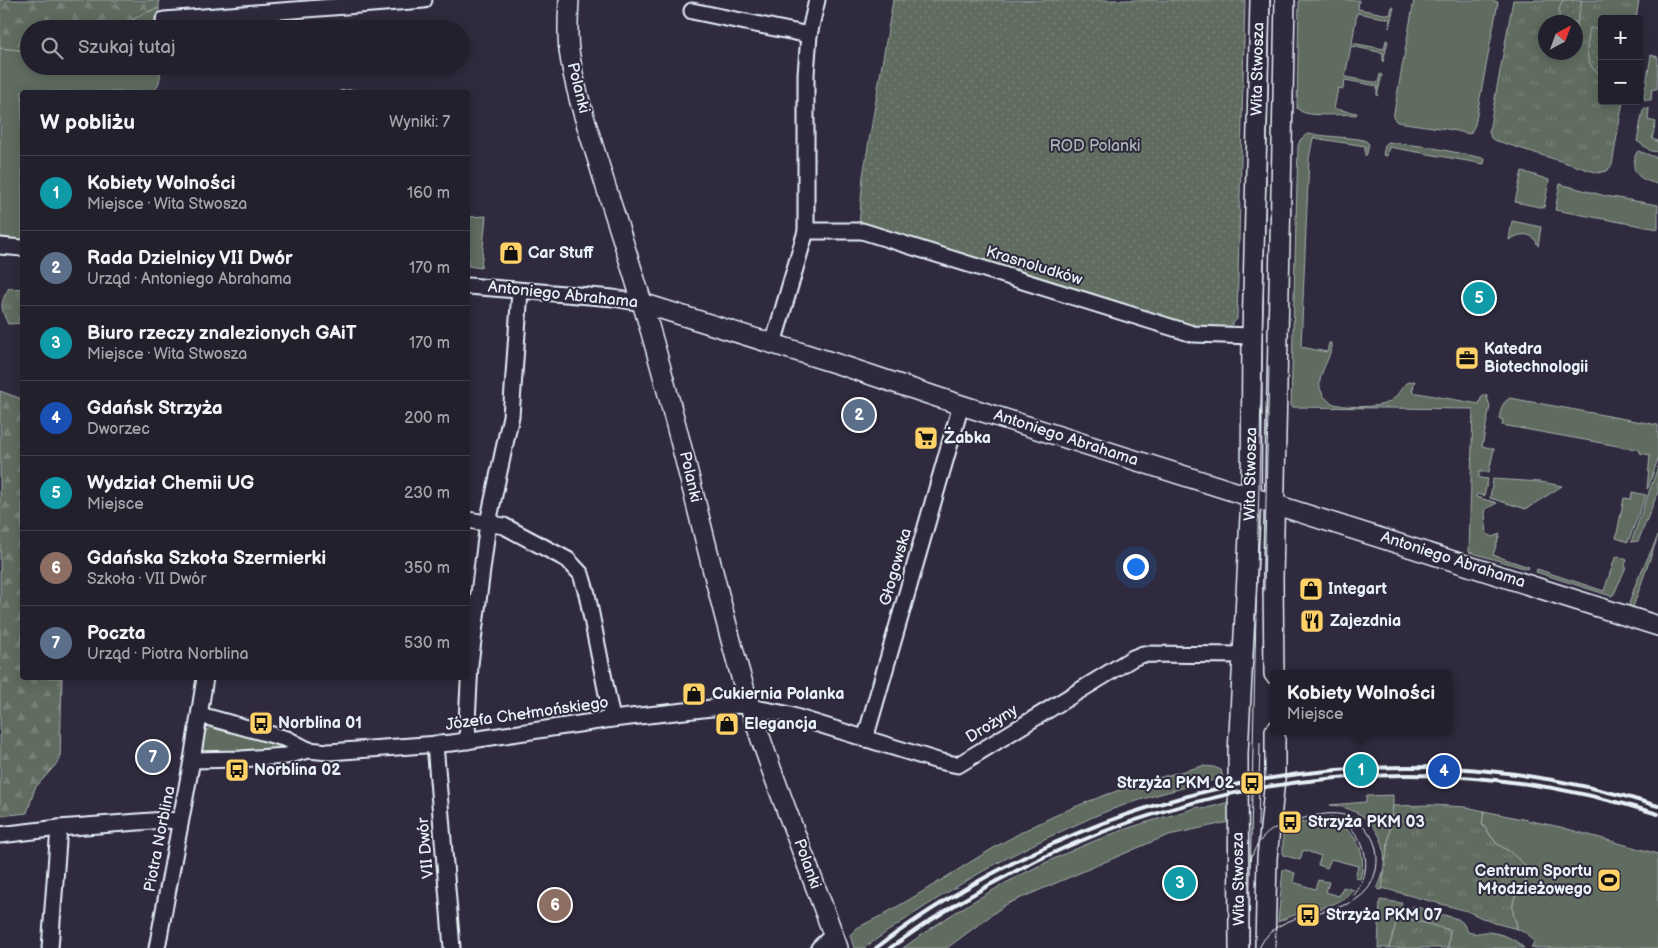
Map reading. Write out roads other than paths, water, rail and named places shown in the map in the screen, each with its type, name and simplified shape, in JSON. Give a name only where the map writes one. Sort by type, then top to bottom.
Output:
[{"type":"street","points":[[164,20],[424,0]]},
{"type":"street","name":"Polanki","points":[[569,0],[568,30],[573,70],[587,126],[642,303],[682,445],[716,584],[750,706],[836,942]]},
{"type":"street","points":[[773,344],[806,231],[806,74],[809,35],[816,0]]},
{"type":"street","name":"Wita Stwosza","points":[[1239,948],[1238,754],[1251,496],[1252,336],[1260,0]]},
{"type":"street","name":"Wita Stwosza","points":[[1274,670],[1275,503],[1285,0]]},
{"type":"street","points":[[692,11],[809,35]]},
{"type":"street","name":"Krasnoludków","points":[[806,231],[862,231],[1193,334],[1252,336]]},
{"type":"street","points":[[0,246],[20,248]]},
{"type":"street","name":"Antoniego Abrahama","points":[[470,286],[614,298],[642,303],[1658,626]]},
{"type":"street","points":[[470,664],[488,523],[511,416],[520,291]]},
{"type":"street","name":"Głogowska","points":[[865,739],[961,404]]},
{"type":"street","points":[[470,520],[504,526],[568,560],[581,574],[587,594],[612,719]]},
{"type":"street","name":"Drożyny","points":[[750,706],[786,714],[938,761],[958,765],[1133,658],[1143,654],[1243,655]]},
{"type":"street","name":"Piotra Norblina","points":[[157,948],[205,680]]},
{"type":"street","points":[[468,741],[469,680]]},
{"type":"street","name":"Józefa Chełmońskiego","points":[[192,760],[208,761],[286,756],[308,750],[329,752],[468,741],[612,719],[727,706],[750,706]]},
{"type":"street","name":"Józefa Chełmońskiego","points":[[200,715],[287,739],[308,750]]},
{"type":"street","name":"Wita Stwosza","points":[[1265,948],[1267,858],[1275,779],[1275,735]]},
{"type":"street","name":"VII Dwór","points":[[435,744],[452,948]]},
{"type":"street","points":[[0,835],[59,828],[165,820],[180,821]]},
{"type":"street","points":[[50,948],[59,828]]},
{"type":"street","points":[[819,948],[836,942]]},
{"type":"tram line","points":[[1249,948],[1270,0]]},
{"type":"tram line","points":[[1264,591],[1269,366]]},
{"type":"tram line","points":[[1258,826],[1260,743]]},
{"type":"tram line","points":[[1252,856],[1260,841],[1277,827],[1322,814],[1342,814],[1359,822],[1373,840],[1377,855],[1376,870],[1368,888],[1356,899],[1340,907],[1285,922],[1270,932],[1259,948]]},
{"type":"tram line","points":[[1331,817],[1343,822],[1352,830],[1364,850],[1366,861],[1365,873],[1354,895]]},
{"type":"railway","points":[[876,948],[963,890],[1055,843],[1151,807],[1250,782],[1351,769],[1454,768],[1556,781],[1658,806]]},
{"type":"railway","points":[[890,948],[977,892],[1068,846],[1162,812],[1258,788],[1356,777],[1456,777],[1557,789],[1658,814]]},
{"type":"place","name":"Car Stuff","points":[[511,253]]},
{"type":"place","name":"Wydział Chemii UG","points":[[1479,298]]},
{"type":"place","name":"Katedra Biotechnologii","points":[[1467,358]]},
{"type":"place","name":"Rada Dzielnicy VII Dwór","points":[[859,415]]},
{"type":"place","name":"Żabka","points":[[926,438]]},
{"type":"place","name":"Integart","points":[[1311,589]]},
{"type":"place","name":"Zajezdnia","points":[[1312,621]]},
{"type":"place","name":"Cukiernia Polanka","points":[[694,694]]},
{"type":"place","name":"Norblina 01","points":[[261,723]]},
{"type":"place","name":"Elegancja","points":[[727,724]]},
{"type":"place","name":"Poczta","points":[[153,757]]},
{"type":"place","name":"Norblina 02","points":[[237,770]]},
{"type":"place","name":"Kobiety Wolności","points":[[1361,770]]},
{"type":"place","name":"Gdańsk Strzyża","points":[[1444,771]]},
{"type":"place","name":"Strzyża PKM 02","points":[[1252,783]]},
{"type":"place","name":"Strzyża PKM 03","points":[[1290,822]]},
{"type":"place","name":"Centrum Sportu Młodzieżowego","points":[[1609,880]]},
{"type":"place","name":"Biuro rzeczy znalezionych GAiT","points":[[1180,883]]},
{"type":"place","name":"Gdańska Szkoła Szermierki","points":[[555,905]]},
{"type":"place","name":"Strzyża PKM 07","points":[[1308,915]]},
{"type":"park label","name":"ROD Polanki","points":[[1095,146]]}]
